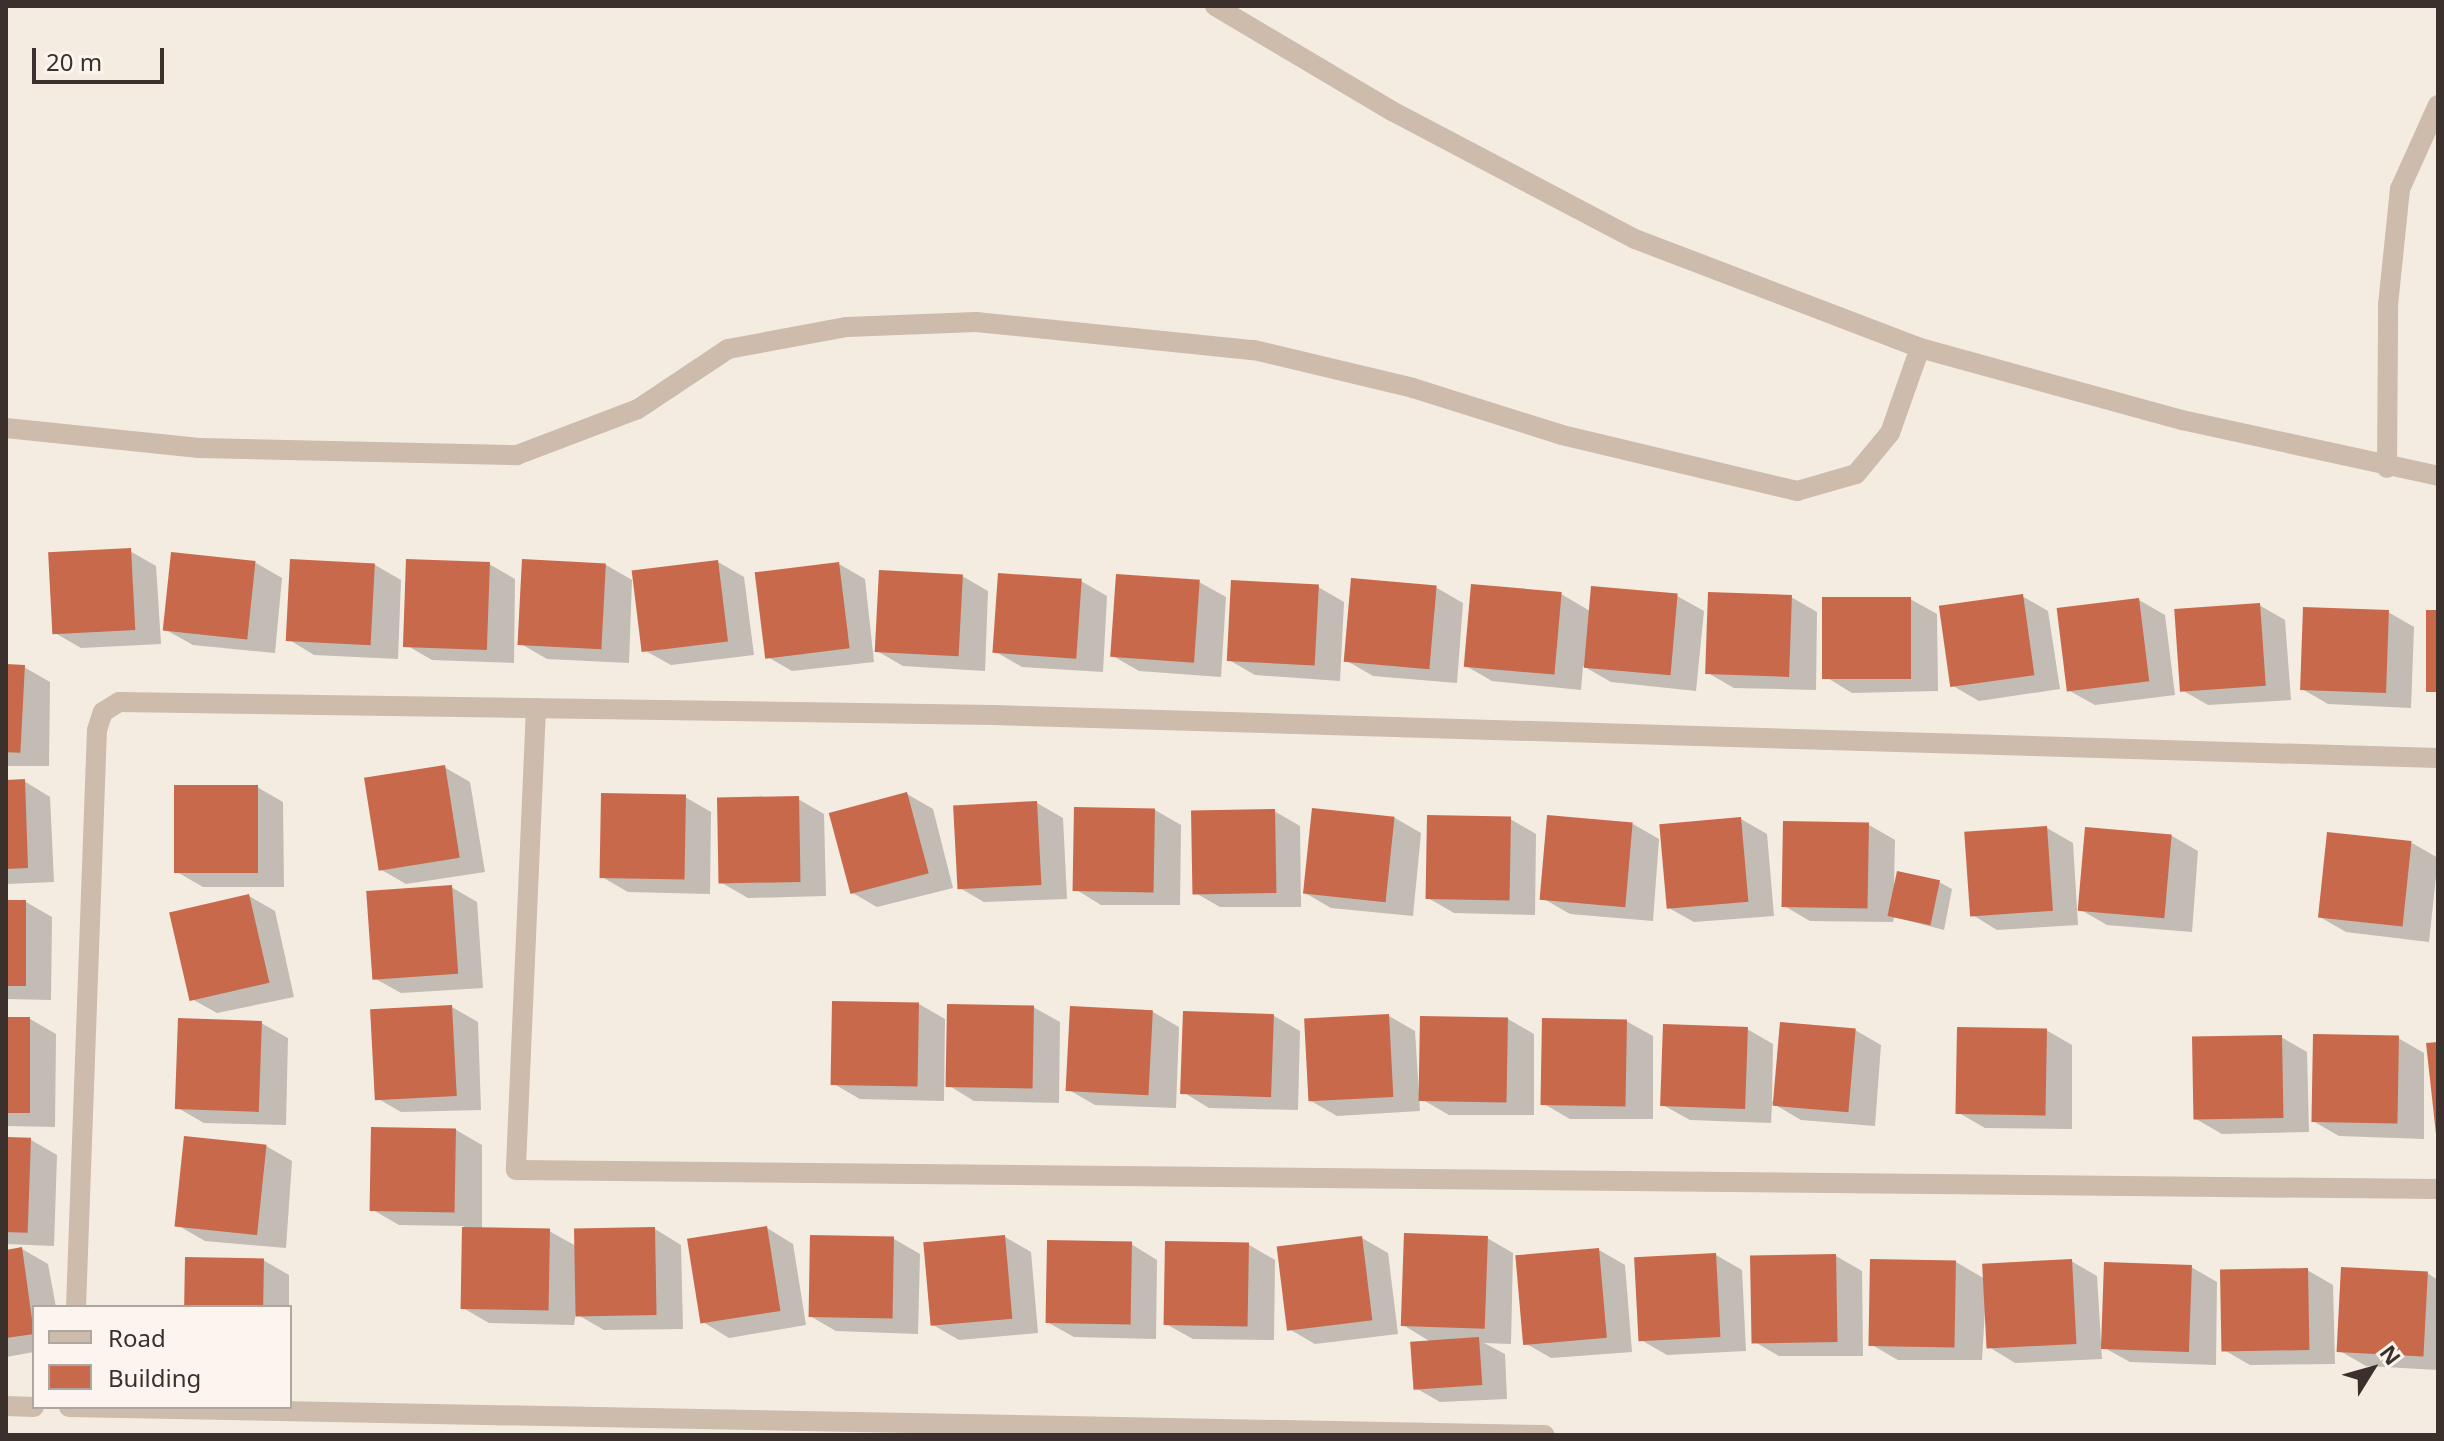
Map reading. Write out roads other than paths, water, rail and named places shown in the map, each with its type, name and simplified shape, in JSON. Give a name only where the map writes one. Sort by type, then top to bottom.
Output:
[{"type":"street","points":[[1215,6],[1392,111],[1635,239],[1920,348],[2182,420],[2387,468],[2438,476]]},
{"type":"street","points":[[2387,468],[2388,305],[2400,189],[2438,105]]},
{"type":"street","points":[[6,428],[199,448],[517,455],[638,409],[728,349],[847,327],[976,322],[1254,350],[1413,388],[1562,435],[1797,491],[1856,474],[1890,433],[1920,348]]},
{"type":"street","points":[[76,1305],[97,730],[103,712],[119,702],[1010,715],[2438,758]]},
{"type":"street","points":[[536,708],[516,1170],[2438,1189]]},
{"type":"street","points":[[6,1406],[32,1407]]},
{"type":"street","points":[[175,1409],[1545,1435]]}]
